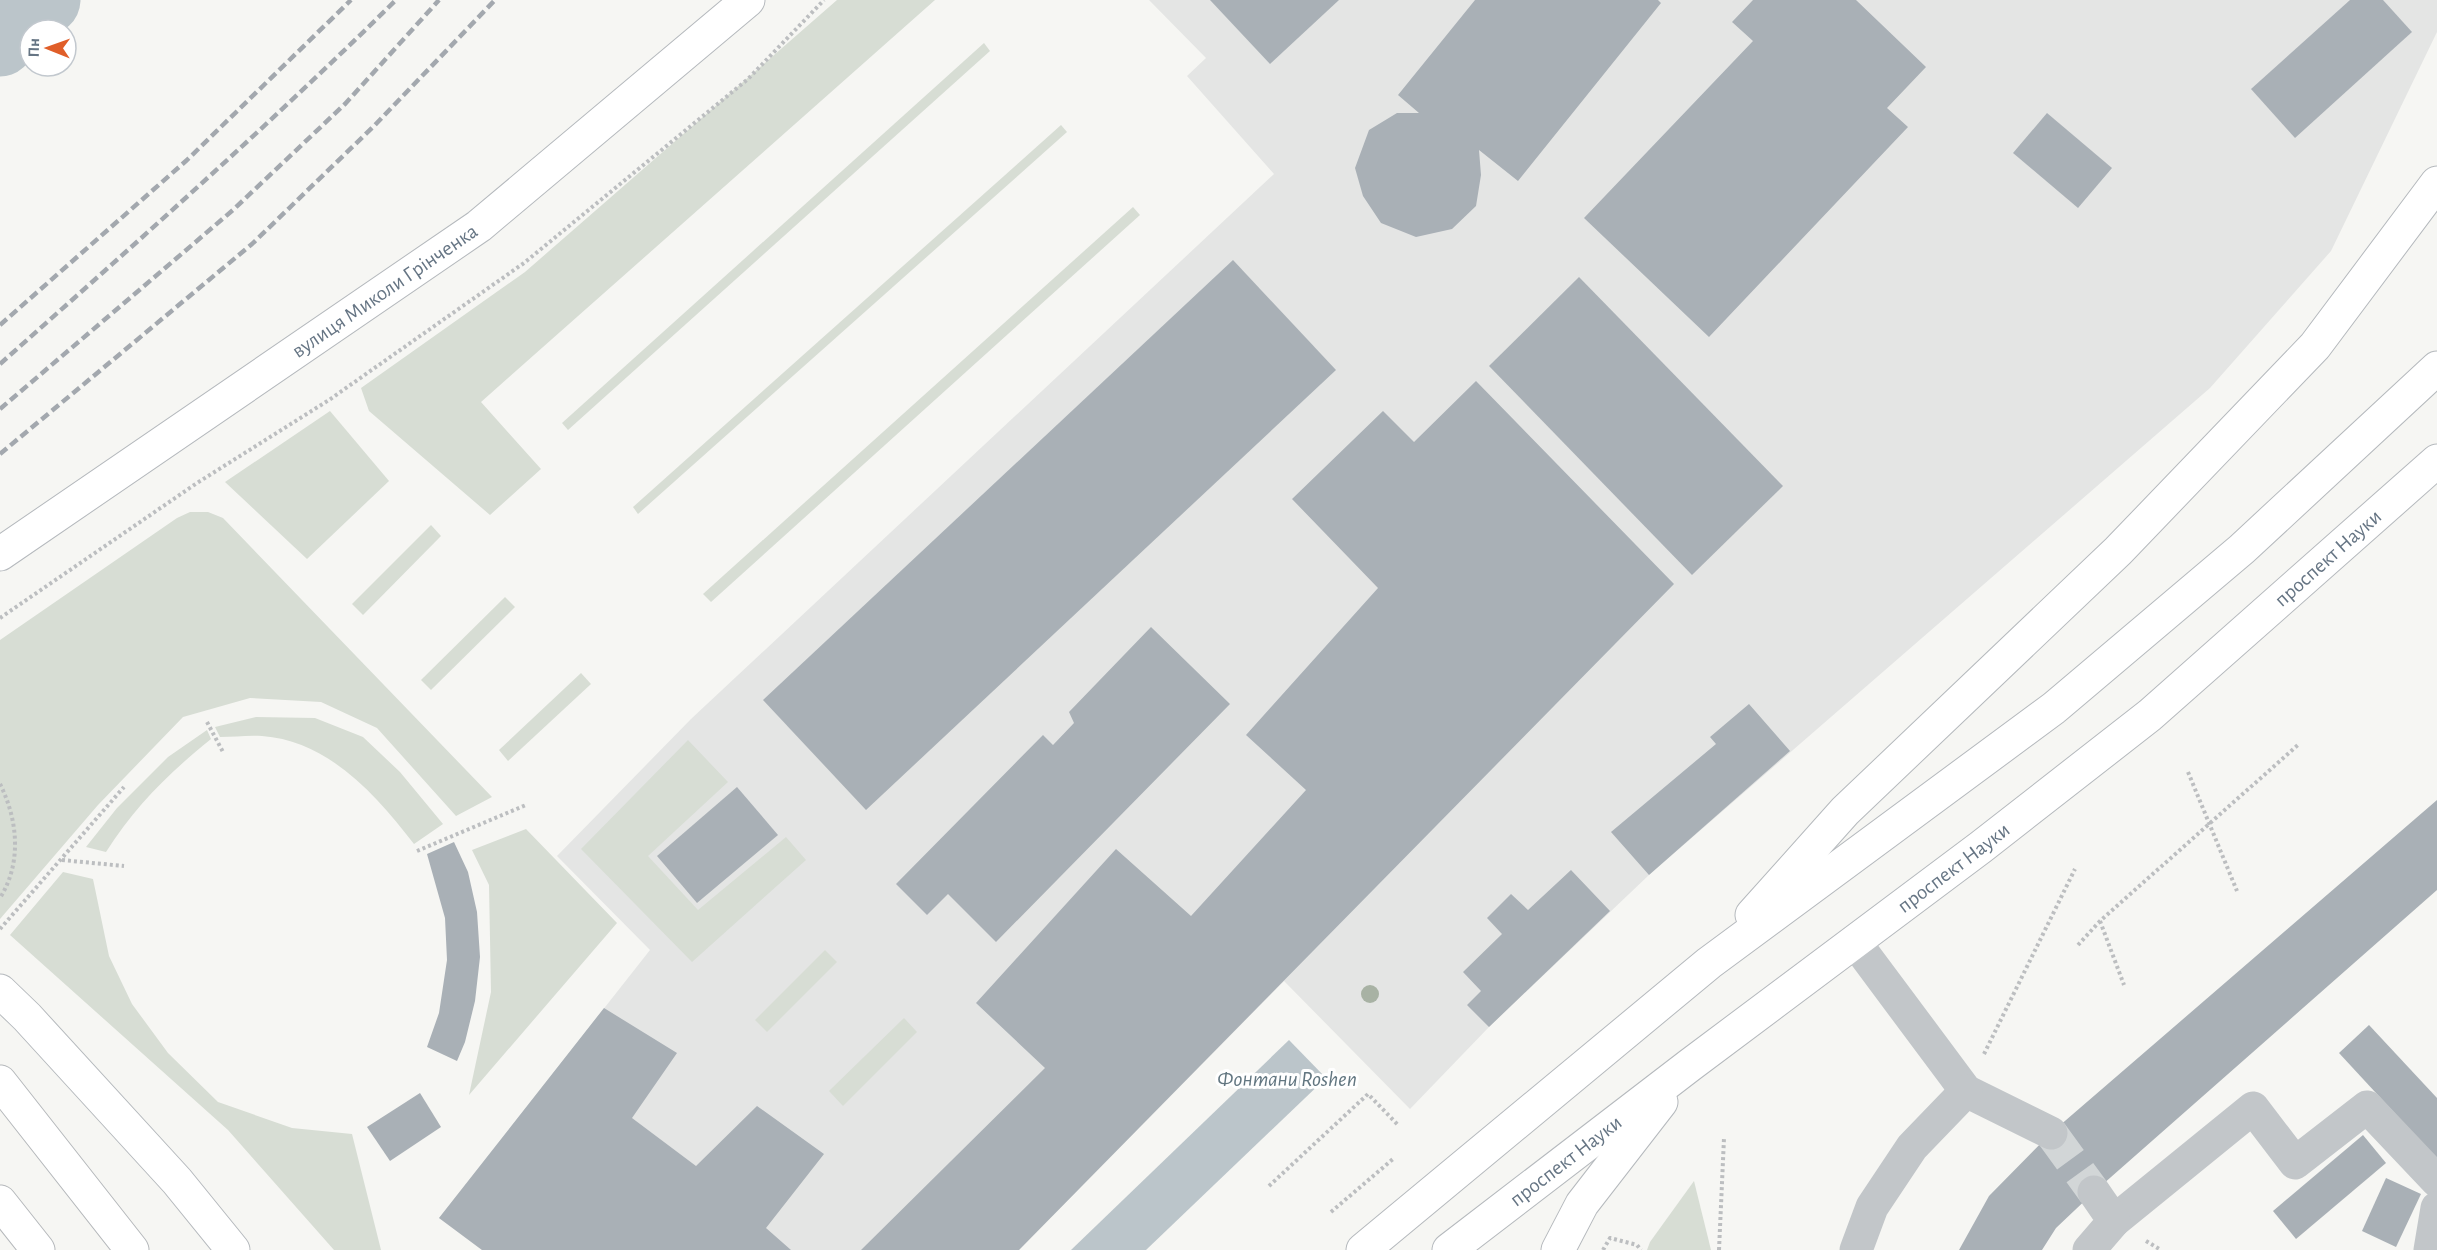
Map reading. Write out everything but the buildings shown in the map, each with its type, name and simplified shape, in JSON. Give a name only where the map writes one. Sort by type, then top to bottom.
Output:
[{"type":"main road","name":"вулиця Миколи Грінченка","points":[[0,554],[479,226],[747,0]]},
{"type":"main road","points":[[1709,963],[1845,811],[2118,551],[2314,346],[2437,183]]},
{"type":"main road","points":[[1363,1250],[1709,963],[2054,708],[2242,549],[2437,368]]},
{"type":"main road","name":"проспект Науки","points":[[1449,1250],[1690,1065],[1982,847],[2150,715],[2437,461]]},
{"type":"main road","points":[[0,991],[27,1017],[169,1172],[233,1250]]},
{"type":"main road","points":[[1558,1250],[1582,1204],[1690,1065]]},
{"type":"main road","points":[[0,1082],[127,1244]]},
{"type":"main road","points":[[0,1202],[38,1250]]},
{"type":"lane","points":[[1855,942],[1966,1091],[2051,1133]]},
{"type":"lane","points":[[1856,1250],[1872,1207],[1912,1147],[1966,1091]]},
{"type":"lane","points":[[2089,1250],[2114,1221],[2253,1108],[2295,1163],[2367,1107],[2437,1181]]},
{"type":"lane","points":[[2094,1192],[2114,1221]]},
{"type":"lane","points":[[2430,1250],[2437,1208]]},
{"type":"path","points":[[0,618],[198,483],[329,400],[524,263],[748,79],[824,0]]},
{"type":"path","points":[[207,722],[223,752]]},
{"type":"path","points":[[2078,945],[2100,921],[2299,744]]},
{"type":"path","points":[[2188,772],[2237,891]]},
{"type":"path","points":[[0,784],[8,799],[16,836],[13,868],[0,898]]},
{"type":"path","points":[[0,929],[124,787]]},
{"type":"path","points":[[417,851],[526,805]]},
{"type":"path","points":[[61,860],[124,866]]},
{"type":"path","points":[[1966,1091],[2075,869]]},
{"type":"path","points":[[2100,921],[2124,985]]},
{"type":"path","points":[[1269,1186],[1368,1094],[1399,1126]]},
{"type":"path","points":[[1719,1250],[1724,1138]]},
{"type":"path","points":[[1331,1212],[1393,1159]]},
{"type":"path","points":[[1603,1250],[1610,1238],[1637,1245],[1641,1250]]},
{"type":"shaded area","points":[[0,0],[33,0],[0,29]]},
{"type":"shaded area","points":[[837,0],[935,0],[481,402],[541,469],[490,515],[369,411],[361,388],[525,272]]},
{"type":"shaded area","points":[[1149,0],[2437,0],[2437,32],[2331,251],[2210,388],[1649,875],[1489,1027],[1410,1109],[1284,981],[1019,1250],[482,1250],[439,1218],[650,950],[557,856],[691,719],[1274,174],[1187,76],[1206,58]]},
{"type":"shaded area","points":[[984,43],[990,51],[568,430],[562,423]]},
{"type":"shaded area","points":[[1061,125],[1067,132],[638,514],[633,507]]},
{"type":"shaded area","points":[[1133,207],[1140,215],[711,602],[703,594]]},
{"type":"shaded area","points":[[330,411],[389,481],[307,559],[225,482]]},
{"type":"shaded area","points":[[190,512],[208,512],[223,518],[492,797],[456,816],[377,728],[321,702],[250,698],[183,717],[98,805],[0,919],[0,640],[177,518]]},
{"type":"shaded area","points":[[431,525],[441,536],[363,615],[352,604]]},
{"type":"shaded area","points":[[505,597],[515,607],[431,690],[421,680]]},
{"type":"shaded area","points":[[581,673],[591,684],[508,761],[499,750]]},
{"type":"shaded area","points":[[256,717],[315,718],[363,737],[400,772],[443,824],[414,844],[384,807],[330,759],[286,740],[262,736],[220,737],[215,727]]},
{"type":"shaded area","points":[[207,730],[211,739],[154,791],[129,819],[106,852],[86,847],[117,808],[168,757]]},
{"type":"shaded area","points":[[688,740],[728,782],[648,856],[698,910],[786,837],[806,860],[692,962],[581,849]]},
{"type":"shaded area","points":[[526,829],[617,923],[469,1095],[491,992],[489,885],[472,850]]},
{"type":"shaded area","points":[[63,872],[93,879],[109,956],[132,1004],[168,1053],[218,1102],[292,1128],[352,1134],[381,1250],[334,1250],[228,1130],[10,935]]},
{"type":"shaded area","points":[[825,950],[837,962],[767,1032],[755,1020]]},
{"type":"shaded area","points":[[904,1018],[917,1032],[843,1106],[829,1091]]},
{"type":"shaded area","points":[[1694,1181],[1711,1250],[1647,1250],[1650,1242]]},
{"type":"water","name":"Фонтани Roshen","points":[[1289,1040],[1326,1078],[1146,1250],[1071,1250]]},
{"type":"waterway","points":[[0,42],[46,0]]},
{"type":"tunnel","points":[[2051,1133],[2094,1192]]},
{"type":"railway","points":[[0,325],[187,160],[351,0]]},
{"type":"railway","points":[[0,364],[250,139],[396,0]]},
{"type":"railway","points":[[0,409],[233,210],[345,104],[439,0]]},
{"type":"railway","points":[[0,454],[252,244],[374,126],[495,0]]}]
